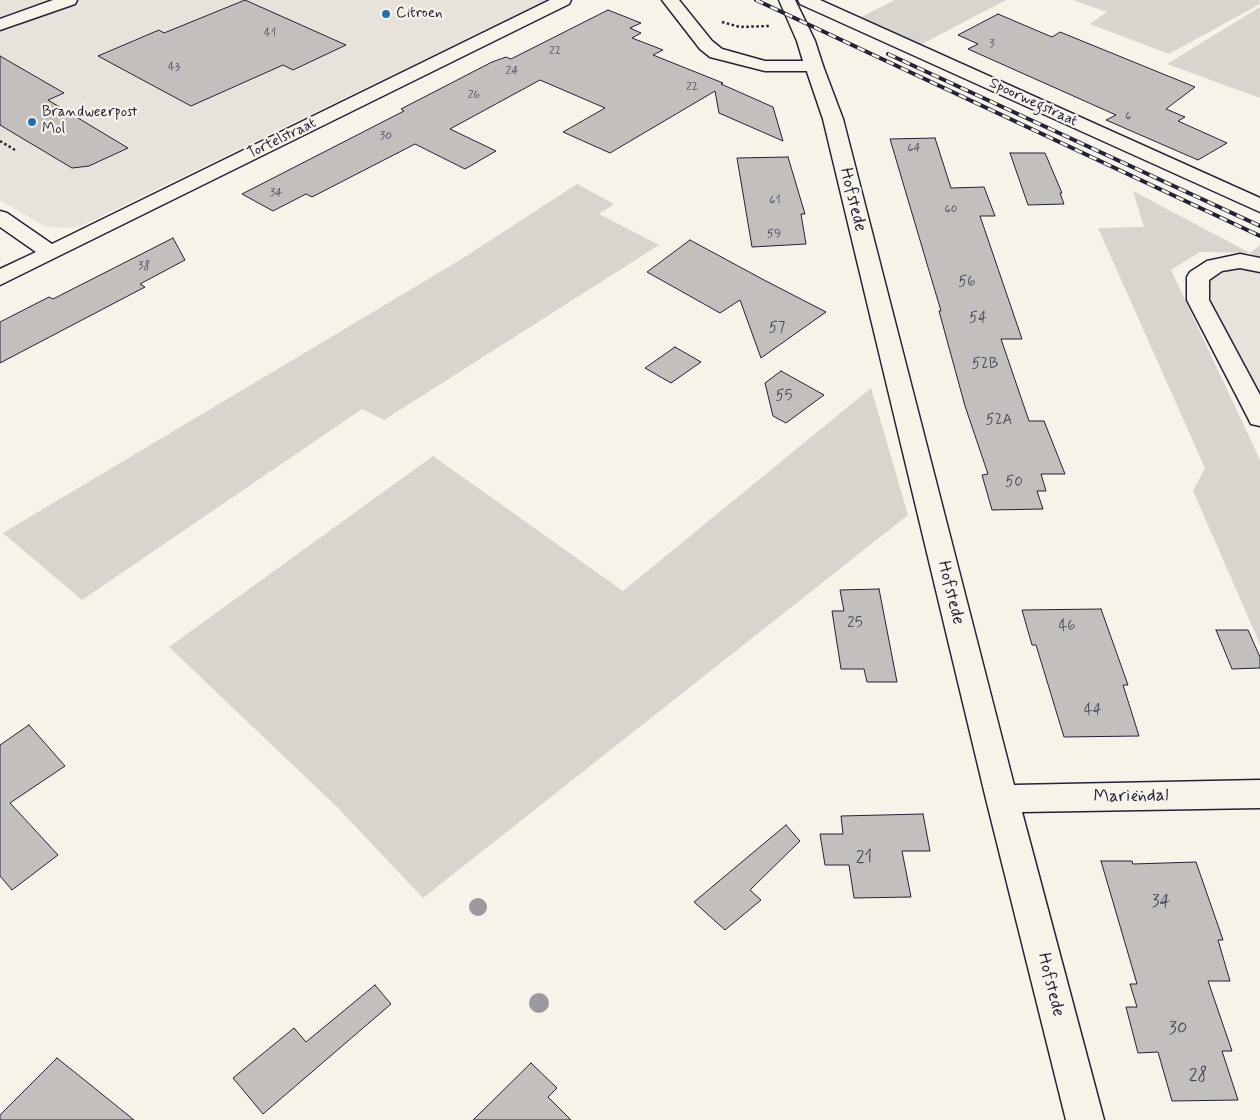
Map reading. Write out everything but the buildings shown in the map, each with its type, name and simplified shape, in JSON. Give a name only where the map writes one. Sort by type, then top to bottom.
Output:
[{"type":"street","points":[[0,25],[69,0]]},
{"type":"street","name":"Tortelstraat","points":[[0,278],[563,0]]},
{"type":"street","name":"Hofstede","points":[[787,0],[798,22],[833,118],[1002,799],[1085,1120]]},
{"type":"street","name":"Spoorwegstraat","points":[[806,0],[1260,206]]},
{"type":"street","points":[[675,6],[706,45],[716,53],[765,66],[814,66]]},
{"type":"street","points":[[0,217],[51,253]]},
{"type":"street","points":[[1260,265],[1240,261],[1215,266],[1198,277],[1198,300],[1260,418]]},
{"type":"street","name":"Mariëndal","points":[[1002,799],[1260,794]]},
{"type":"path","points":[[675,6],[740,27],[798,22]]},
{"type":"path","points":[[0,141],[15,150]]},
{"type":"shaded area","points":[[0,0],[546,0],[79,227],[61,228],[44,226],[0,200]]},
{"type":"shaded area","points":[[895,0],[1006,0],[920,45],[859,18]]},
{"type":"shaded area","points":[[1073,0],[1259,0],[1260,4],[1169,54],[1090,24],[1107,12]]},
{"type":"shaded area","points":[[1260,7],[1260,98],[1167,64]]},
{"type":"shaded area","points":[[577,184],[614,204],[599,214],[659,245],[384,420],[362,409],[82,600],[3,533],[460,260]]},
{"type":"shaded area","points":[[1133,191],[1250,253],[1200,252],[1171,270],[1260,460],[1260,644],[1193,491],[1205,468],[1098,228],[1144,227]]},
{"type":"shaded area","points":[[1260,245],[1260,258],[1250,253]]},
{"type":"shaded area","points":[[1230,269],[1260,272],[1260,408],[1201,298],[1206,282]]},
{"type":"shaded area","points":[[871,388],[908,515],[423,898],[337,807],[169,647],[433,456],[623,591]]},
{"type":"railway","points":[[756,0],[1260,236]]},
{"type":"railway","points":[[888,54],[1260,226]]},
{"type":"place","name":"Citroen","points":[[386,14]]},
{"type":"place","name":"Brandweerpost Mol","points":[[32,122]]}]
